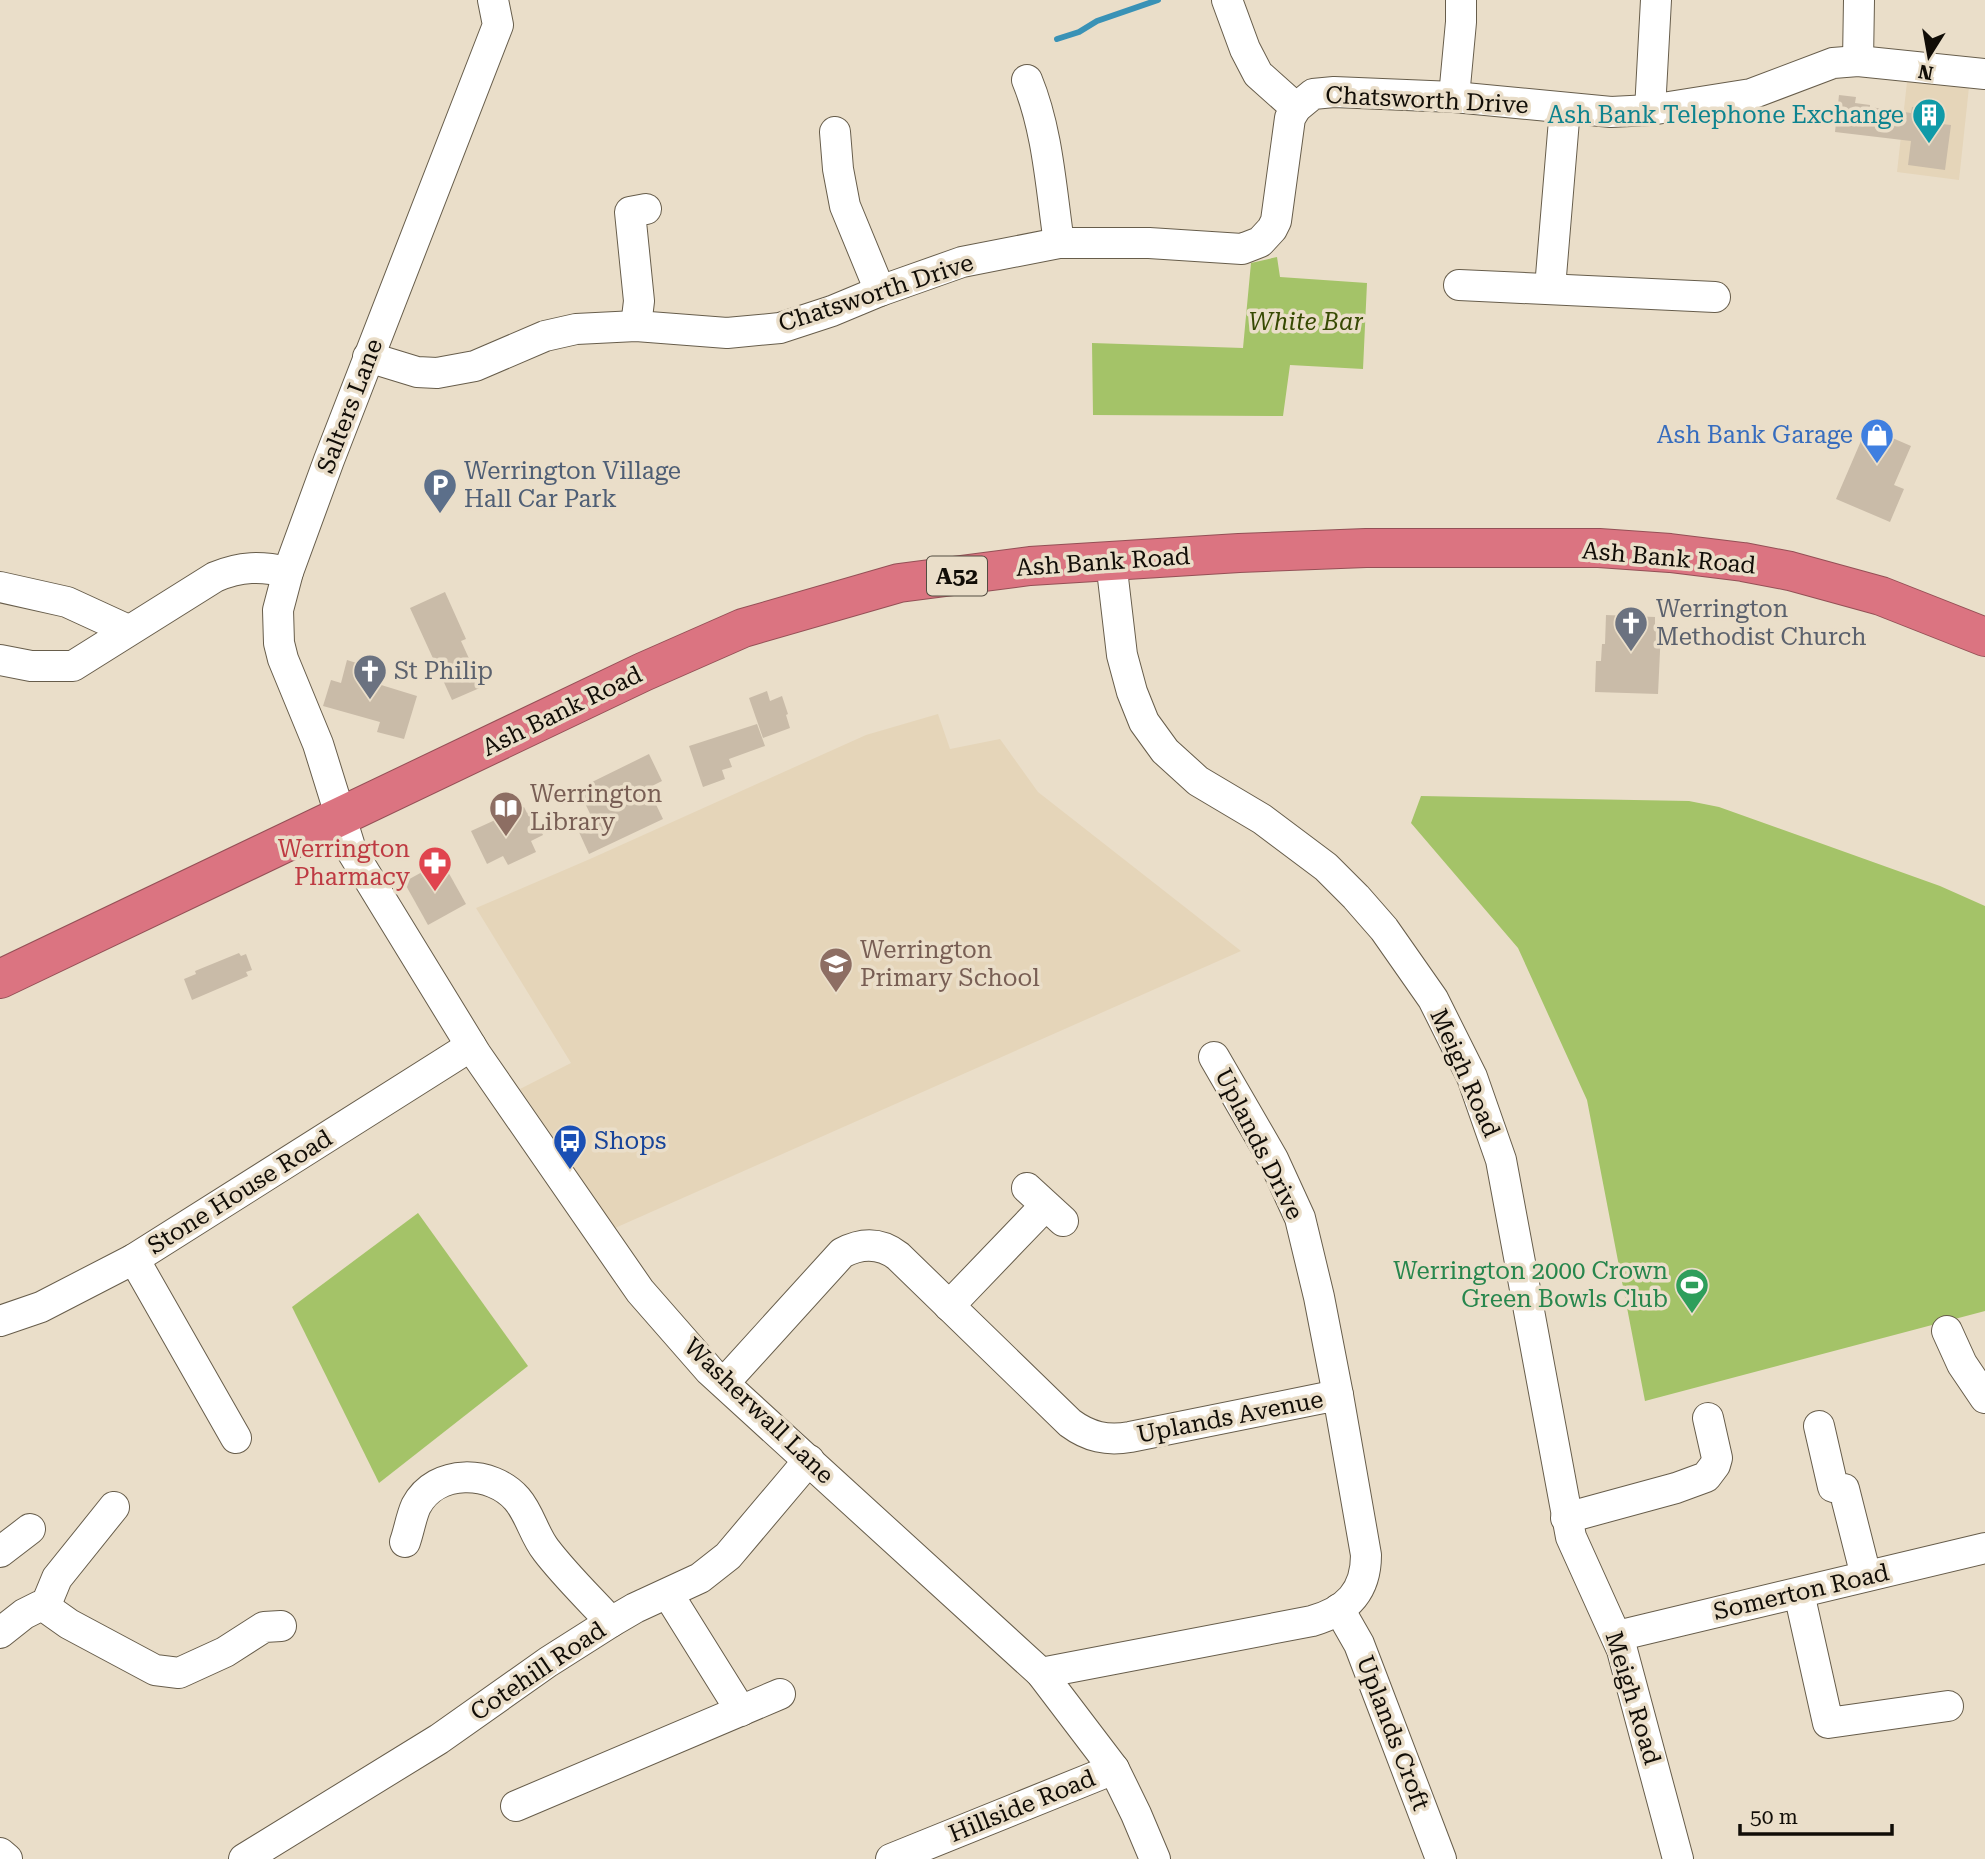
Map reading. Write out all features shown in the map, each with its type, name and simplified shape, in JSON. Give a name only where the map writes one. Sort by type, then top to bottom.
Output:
[{"type":"highway","name":"Ash Bank Road","points":[[0,979],[643,672],[743,628],[899,583],[1030,566],[1239,553],[1366,548],[1599,548],[1670,553],[1790,571],[1881,596],[1985,637]]},
{"type":"street","name":"Salters Lane","points":[[341,817],[318,744],[283,659],[279,643],[278,610],[288,572],[368,357],[498,25],[493,0]]},
{"type":"street","points":[[1454,97],[1461,0]]},
{"type":"street","points":[[1650,110],[1656,0]]},
{"type":"street","points":[[1858,0],[1858,61]]},
{"type":"street","points":[[1236,4],[1245,48],[1258,74],[1296,108]]},
{"type":"street","name":"Chatsworth Drive","points":[[368,357],[417,372],[437,373],[475,366],[545,336],[576,329],[636,326],[727,333],[780,328],[832,312],[880,291],[961,262],[1059,243],[1149,243],[1242,249],[1260,242],[1276,221],[1288,128],[1296,108],[1313,94],[1334,92],[1454,97],[1611,112],[1650,110],[1751,94],[1833,63],[1858,61],[1985,74]]},
{"type":"street","points":[[1039,89],[1042,131],[1059,243]]},
{"type":"street","points":[[1550,288],[1565,108]]},
{"type":"street","points":[[835,132],[845,206],[880,291]]},
{"type":"street","points":[[636,326],[639,301],[630,212],[646,209]]},
{"type":"street","points":[[1459,285],[1715,297]]},
{"type":"street","name":"Meigh Road","points":[[1111,561],[1122,655],[1132,692],[1144,722],[1164,751],[1198,781],[1262,819],[1334,874],[1384,929],[1410,963],[1454,1037],[1484,1107],[1501,1160],[1571,1537],[1617,1636],[1678,1859]]},
{"type":"street","points":[[0,660],[31,666],[73,666],[228,571],[254,566],[288,572]]},
{"type":"street","points":[[0,587],[67,601],[128,630]]},
{"type":"street","name":"Washerwall Lane","points":[[341,817],[351,850],[471,1046],[640,1291],[710,1371],[1041,1673],[1114,1769],[1155,1859]]},
{"type":"street","name":"Stone House Road","points":[[0,1321],[41,1307],[134,1259],[471,1046]]},
{"type":"street","name":"Uplands Drive","points":[[1214,1057],[1273,1159],[1300,1218],[1338,1395]]},
{"type":"street","points":[[949,1306],[1045,1205]]},
{"type":"street","name":"Uplands Avenue","points":[[724,1382],[828,1265],[851,1248],[873,1245],[890,1250],[1070,1423],[1104,1439],[1130,1437],[1338,1395],[1366,1555],[1366,1573],[1353,1597],[1339,1609],[1312,1621],[1041,1673]]},
{"type":"street","points":[[134,1259],[236,1438]]},
{"type":"street","points":[[1947,1331],[1962,1364],[1985,1398]]},
{"type":"street","points":[[1566,1517],[1676,1488],[1706,1477],[1717,1458],[1708,1418]]},
{"type":"street","points":[[1819,1426],[1833,1487],[1844,1489],[1866,1576]]},
{"type":"street","name":"Cotehill Road","points":[[244,1859],[439,1739],[548,1662],[611,1622],[700,1578],[728,1556],[809,1460]]},
{"type":"street","points":[[403,1527],[416,1506],[442,1484],[467,1476],[499,1484],[520,1502],[545,1549],[611,1622]]},
{"type":"street","points":[[45,1607],[57,1578],[111,1525]]},
{"type":"street","points":[[0,1552],[30,1530]]},
{"type":"street","name":"Somerton Road","points":[[1617,1636],[1985,1548]]},
{"type":"street","points":[[1799,1593],[1828,1724],[1948,1706]]},
{"type":"street","points":[[668,1594],[741,1711]]},
{"type":"street","points":[[0,1633],[24,1614],[40,1606],[45,1607],[69,1624],[155,1670],[167,1673],[190,1669],[225,1652],[268,1625]]},
{"type":"street","name":"Uplands Croft","points":[[1339,1609],[1359,1644],[1441,1859]]},
{"type":"street","points":[[516,1806],[780,1694]]},
{"type":"street","name":"Hillside Road","points":[[891,1859],[1114,1769]]},
{"type":"street","points":[[0,1853],[7,1859]]},
{"type":"shaded area","points":[[1907,82],[1969,87],[1959,180],[1897,172]]},
{"type":"shaded area","name":"Werrington Primary School","points":[[938,714],[950,749],[1000,739],[1038,792],[1241,951],[615,1228],[520,1089],[571,1063],[476,908],[866,735]]},
{"type":"green space","name":"White Bar","points":[[1277,257],[1280,277],[1367,283],[1363,369],[1290,365],[1283,416],[1093,415],[1092,343],[1243,348],[1251,263]]},
{"type":"green space","points":[[1421,796],[1689,801],[1719,807],[1940,886],[1985,906],[1985,1311],[1645,1401],[1587,1100],[1518,948],[1411,823]]},
{"type":"green space","points":[[418,1213],[528,1366],[379,1483],[292,1307]]},
{"type":"building","points":[[1839,95],[1856,97],[1855,103],[1870,107],[1911,113],[1912,107],[1934,110],[1932,123],[1951,125],[1945,170],[1908,165],[1911,141],[1835,132]]},
{"type":"building","name":"Ash Bank Garage","points":[[1867,427],[1911,446],[1894,485],[1904,489],[1890,522],[1836,499]]},
{"type":"building","points":[[445,592],[466,639],[461,641],[482,687],[452,700],[410,608]]},
{"type":"building","name":"Werrington Methodist Church","points":[[1606,615],[1655,617],[1655,630],[1661,630],[1658,694],[1595,692],[1596,661],[1601,661],[1602,644],[1605,644]]},
{"type":"building","name":"St Philip","points":[[347,660],[382,671],[378,684],[417,696],[404,739],[377,732],[380,722],[323,706],[331,680],[341,683]]},
{"type":"building","points":[[767,691],[770,701],[782,696],[790,728],[763,738],[749,698]]},
{"type":"building","points":[[757,724],[765,746],[729,759],[732,767],[722,770],[725,779],[703,787],[689,746]]},
{"type":"building","points":[[649,754],[662,781],[648,788],[663,819],[589,854],[579,832],[595,824],[581,795],[593,789],[590,783]]},
{"type":"building","name":"Werrington Library","points":[[524,807],[527,813],[532,811],[543,835],[531,841],[536,852],[508,865],[503,856],[487,864],[471,831]]},
{"type":"building","name":"Werrington Pharmacy","points":[[442,861],[466,904],[428,925],[404,882]]},
{"type":"building","points":[[239,953],[241,956],[246,954],[252,970],[246,972],[248,976],[192,1000],[184,979],[196,974],[195,971]]},
{"type":"waterway","points":[[1057,39],[1079,32],[1097,21],[1158,0]]},
{"type":"place","name":"Ash Bank Telephone Exchange","points":[[1929,145]]},
{"type":"place","name":"Ash Bank Garage","points":[[1877,465]]},
{"type":"place","name":"Werrington Village Hall Car Park","points":[[440,515]]},
{"type":"place","name":"Werrington Methodist Church","points":[[1631,653]]},
{"type":"place","name":"St Philip","points":[[370,701]]},
{"type":"place","name":"Werrington Library","points":[[506,838]]},
{"type":"place","name":"Werrington Pharmacy","points":[[435,893]]},
{"type":"place","name":"Werrington Primary School","points":[[836,994]]},
{"type":"place","name":"Shops","points":[[570,1171]]},
{"type":"place","name":"Werrington 2000 Crown Green Bowls Club","points":[[1692,1315]]}]
